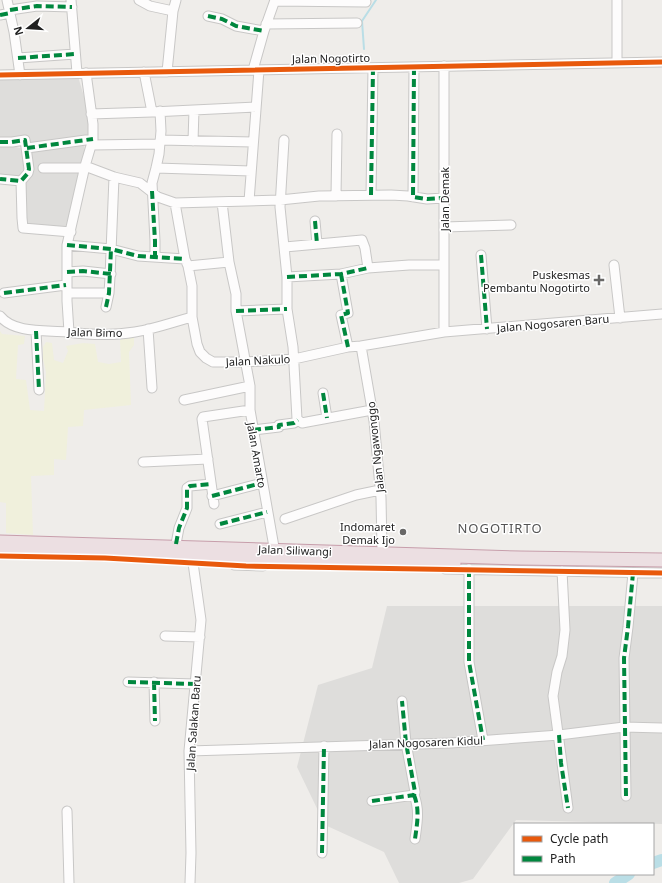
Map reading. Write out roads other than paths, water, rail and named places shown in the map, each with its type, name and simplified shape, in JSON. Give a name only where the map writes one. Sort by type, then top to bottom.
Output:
[{"type":"highway","name":"Jalan Siliwangi","points":[[0,542],[497,561],[662,560]]},
{"type":"highway","name":"Jalan Siliwangi","points":[[0,551],[246,562],[428,559]]},
{"type":"highway","name":"Jalan Siliwangi","points":[[520,561],[662,568]]},
{"type":"street","points":[[7,0],[20,75]]},
{"type":"street","points":[[139,0],[150,6],[174,11]]},
{"type":"street","points":[[167,72],[176,0]]},
{"type":"street","points":[[249,201],[256,107],[256,70],[265,28],[275,0],[366,2]]},
{"type":"street","points":[[617,0],[617,63]]},
{"type":"street","points":[[0,15],[10,11],[37,6],[72,4],[75,54],[91,114],[92,142],[67,245],[66,272],[68,332]]},
{"type":"street","points":[[208,16],[222,19],[236,26],[265,28],[357,23]]},
{"type":"street","points":[[18,58],[75,54]]},
{"type":"street","name":"Jalan Nogotirto","points":[[0,75],[662,62]]},
{"type":"street","name":"Jalan Demak","points":[[444,66],[444,332]]},
{"type":"street","points":[[413,197],[414,67]]},
{"type":"street","points":[[371,195],[373,68]]},
{"type":"street","points":[[144,72],[156,112],[159,142],[152,191],[155,257]]},
{"type":"street","points":[[91,114],[256,107]]},
{"type":"street","points":[[193,141],[194,110]]},
{"type":"street","points":[[336,196],[337,134]]},
{"type":"street","points":[[0,142],[25,140],[29,169],[28,173],[21,181],[23,228],[70,232]]},
{"type":"street","points":[[284,140],[280,200],[287,277],[287,309],[294,359],[296,416],[302,423],[372,410]]},
{"type":"street","points":[[27,148],[92,142],[253,142]]},
{"type":"street","points":[[43,168],[85,167],[114,177],[140,183],[158,197],[175,204],[280,200],[319,196],[391,195],[427,200],[444,198]]},
{"type":"street","points":[[156,168],[251,171]]},
{"type":"street","points":[[106,308],[109,292],[114,177]]},
{"type":"street","points":[[0,180],[21,181]]},
{"type":"street","name":"Jalan Amarto","points":[[222,202],[229,262],[236,294],[236,311],[250,386],[250,410],[253,430],[274,547]]},
{"type":"street","name":"Jalan Nakulo","points":[[175,204],[186,263],[192,286],[192,317],[197,344],[200,352],[212,362],[245,362],[294,359],[348,347],[444,332]]},
{"type":"street","points":[[314,221],[317,244]]},
{"type":"street","points":[[444,227],[511,225]]},
{"type":"street","points":[[285,248],[362,240],[365,248],[368,268]]},
{"type":"street","points":[[67,245],[110,249],[138,256],[155,257],[186,263],[229,262]]},
{"type":"street","points":[[481,256],[487,329]]},
{"type":"street","points":[[614,264],[620,318]]},
{"type":"street","points":[[287,277],[341,274],[368,268],[409,265],[444,265]]},
{"type":"street","points":[[66,272],[82,271],[110,274]]},
{"type":"street","points":[[341,274],[348,313],[341,315],[348,347]]},
{"type":"street","points":[[4,293],[67,289],[109,292]]},
{"type":"street","points":[[236,311],[287,309]]},
{"type":"street","name":"Jalan Nogosaren Baru","points":[[444,332],[662,314]]},
{"type":"street","name":"Jalan Bimo","points":[[0,316],[3,320],[20,328],[36,331],[113,335],[137,332],[192,317]]},
{"type":"street","points":[[148,329],[152,388]]},
{"type":"street","points":[[36,331],[39,390]]},
{"type":"street","name":"Jalan Ngawonggo","points":[[361,346],[372,410],[380,490],[382,549]]},
{"type":"street","points":[[184,400],[250,386]]},
{"type":"street","points":[[323,393],[327,418]]},
{"type":"street","points":[[250,410],[203,417],[202,424],[213,500],[262,483]]},
{"type":"street","points":[[253,430],[279,427],[279,425],[298,420]]},
{"type":"street","points":[[143,462],[208,459]]},
{"type":"street","points":[[176,544],[179,528],[187,508],[187,488],[190,486],[211,484]]},
{"type":"street","points":[[285,519],[356,495],[380,490]]},
{"type":"street","points":[[220,524],[267,512]]},
{"type":"street","points":[[0,537],[176,544],[382,549],[469,569],[662,573]]},
{"type":"street","points":[[428,559],[512,552],[662,554]]},
{"type":"street","points":[[0,556],[104,558],[193,563],[246,562]]},
{"type":"street","name":"Jalan Salakan Baru","points":[[190,883],[191,852],[189,751],[201,620],[193,563]]},
{"type":"street","points":[[469,569],[469,662],[483,740]]},
{"type":"street","points":[[562,571],[565,630],[562,656],[557,672],[553,696],[568,808]]},
{"type":"street","points":[[626,796],[624,658],[633,573]]},
{"type":"street","points":[[165,636],[200,637]]},
{"type":"street","points":[[128,682],[195,684]]},
{"type":"street","points":[[154,682],[155,721]]},
{"type":"street","points":[[402,701],[406,744],[418,814],[415,839]]},
{"type":"street","name":"Jalan Nogosaren Kidul","points":[[189,751],[451,743],[559,735],[624,728],[662,728]]},
{"type":"street","points":[[322,854],[324,746]]},
{"type":"street","points":[[372,801],[414,795]]},
{"type":"street","points":[[67,811],[69,883]]},
{"type":"waterway","points":[[364,49],[362,21],[376,0]]},
{"type":"waterway","points":[[654,863],[662,860]]},
{"type":"waterway","points":[[615,883],[627,875]]},
{"type":"place","name":"Puskesmas Pembantu Nogotirto","points":[[599,280]]},
{"type":"place","name":"Indomaret Demak Ijo","points":[[403,532]]},
{"type":"district","name":"NOGOTIRTO","points":[[500,528]]}]
